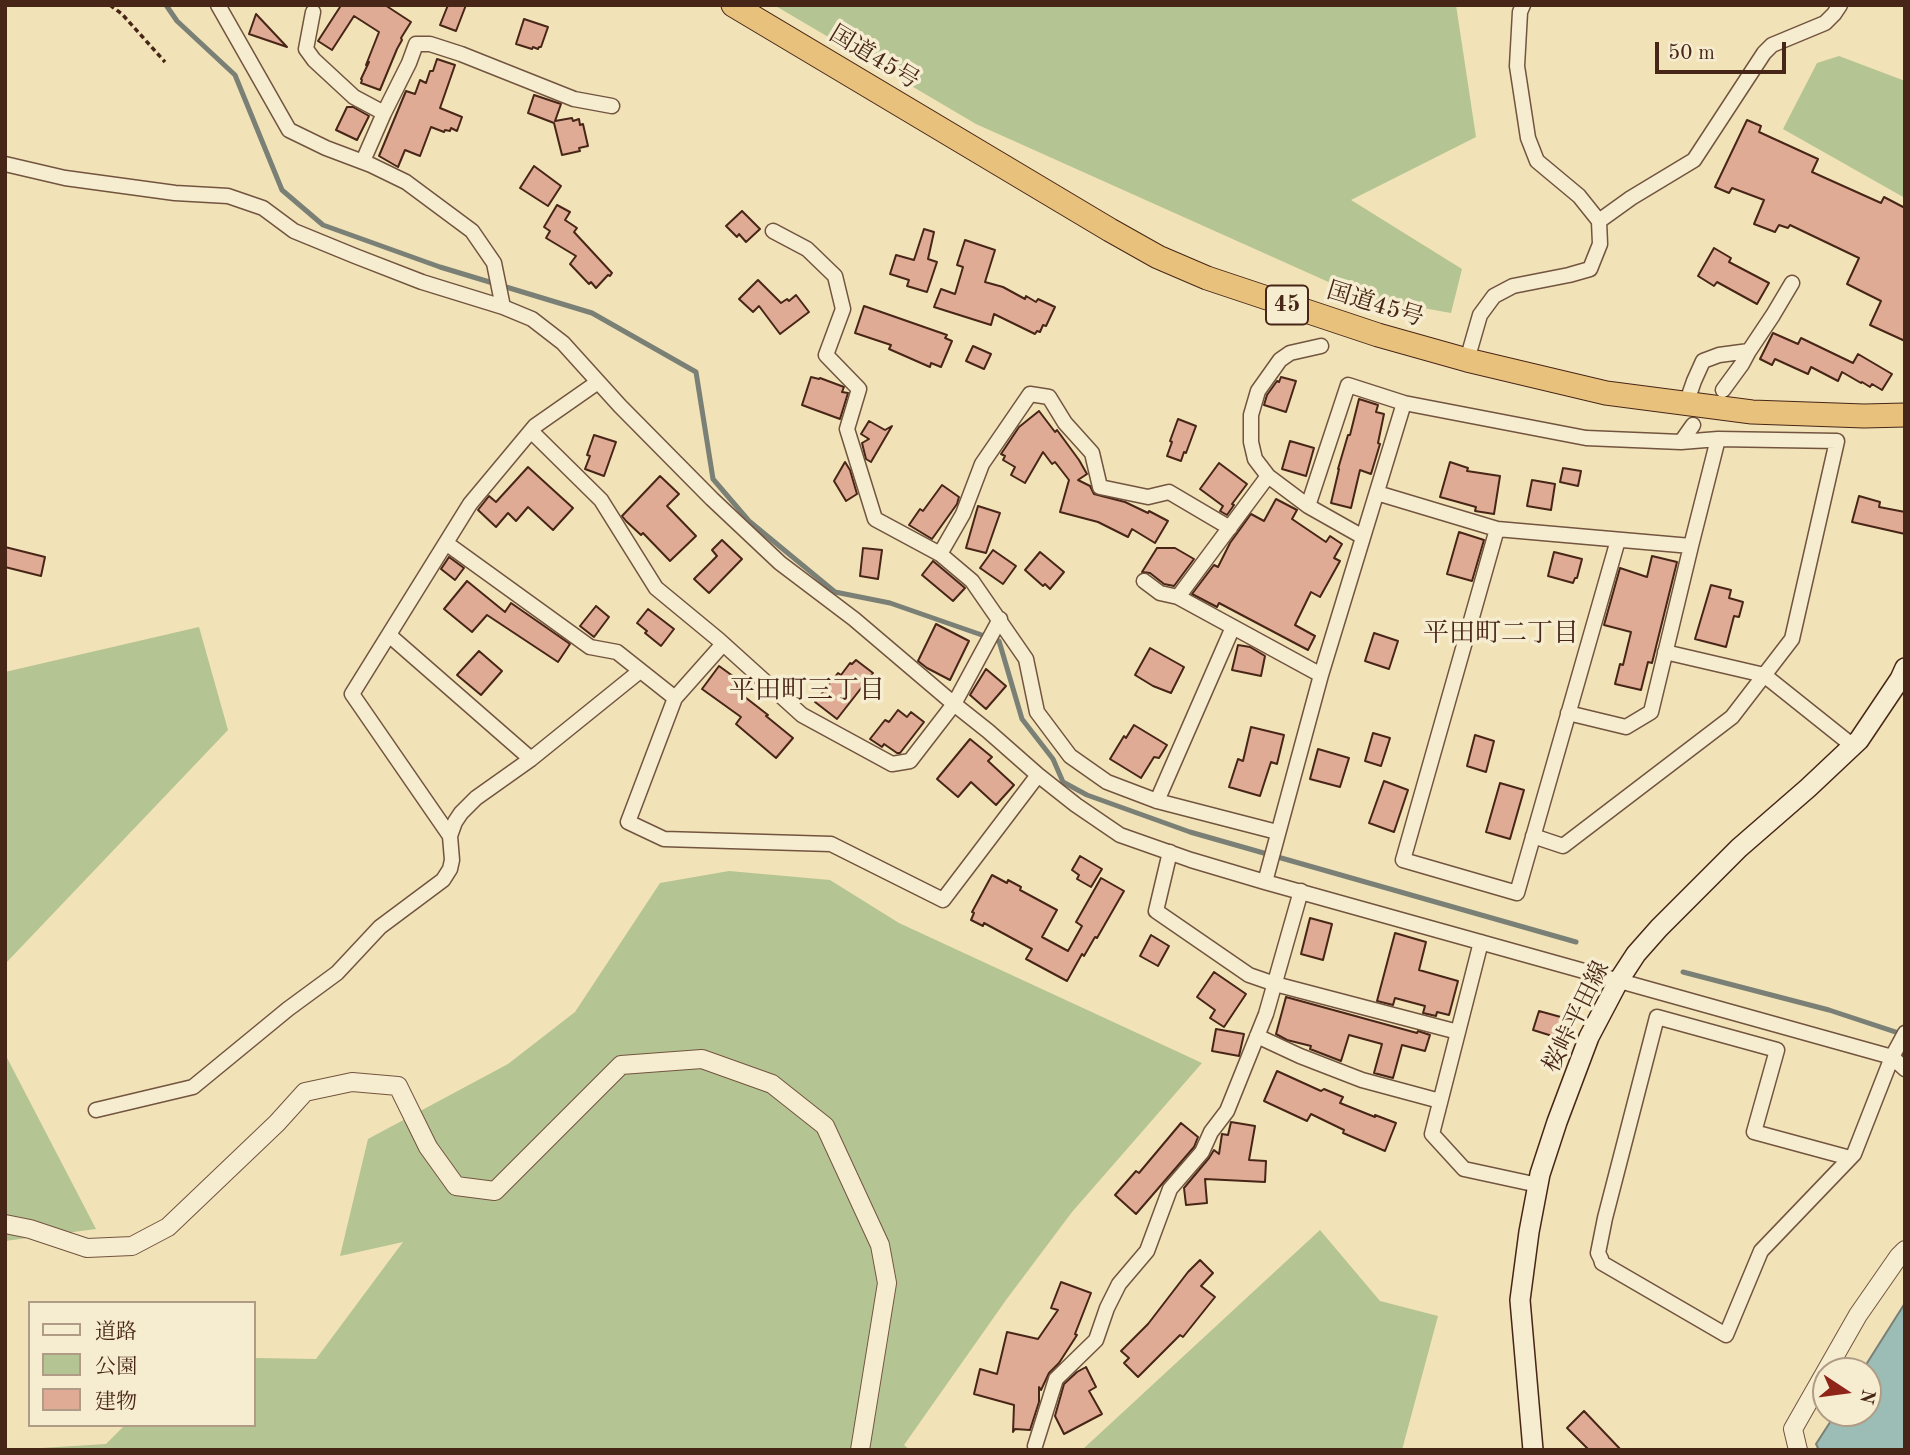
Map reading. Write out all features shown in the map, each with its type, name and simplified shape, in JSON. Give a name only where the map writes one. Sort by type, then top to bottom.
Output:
[{"type":"highway","name":"国道45号","points":[[733,5],[1158,257],[1231,286],[1378,335],[1467,360],[1690,415],[1752,412],[1905,415]]},
{"type":"main road","name":"桜峠平田線","points":[[1533,1450],[1520,1300],[1529,1233],[1538,1185],[1557,1122],[1589,1037],[1636,954],[1739,848],[1859,740],[1905,668]]},
{"type":"street","points":[[218,5],[289,131],[406,182],[472,231],[494,263],[502,302]]},
{"type":"street","points":[[1467,360],[1480,316],[1494,296],[1513,286],[1590,268],[1600,244],[1599,221],[1579,196],[1537,161],[1528,138],[1517,66],[1522,5]]},
{"type":"street","points":[[1599,221],[1631,198],[1695,160],[1764,53],[1772,46],[1825,23],[1840,5]]},
{"type":"street","points":[[313,12],[306,49],[314,60],[354,97],[384,113]]},
{"type":"street","points":[[363,161],[416,44],[430,44],[461,54],[574,99],[612,106]]},
{"type":"street","points":[[5,164],[65,178],[175,193],[228,196],[263,208],[294,231],[355,256],[422,282],[502,302],[532,318],[563,343],[712,499],[780,563],[854,619],[1038,775],[1120,835],[1265,882],[1892,1057],[1905,1069]]},
{"type":"street","points":[[773,231],[807,249],[835,275],[843,309],[826,355],[859,389],[847,429],[875,519],[940,554],[972,581],[998,624],[1027,659],[1037,712],[1070,756],[1107,782],[1157,802],[1277,832]]},
{"type":"street","points":[[1723,390],[1792,283]]},
{"type":"street","points":[[1321,346],[1290,353],[1280,360],[1258,391],[1251,415],[1251,442],[1255,459],[1268,476],[1308,506],[1363,537]]},
{"type":"street","points":[[1681,442],[1690,415],[1694,381],[1703,361],[1718,355],[1749,351]]},
{"type":"street","points":[[450,836],[352,694],[470,504],[535,426],[598,382]]},
{"type":"street","points":[[1308,506],[1348,385],[1404,403],[1586,438],[1681,442],[1718,439],[1837,441],[1792,639],[1732,717],[1563,846],[1533,836]]},
{"type":"street","points":[[940,554],[963,514],[982,464],[1030,394],[1049,397],[1065,423],[1092,453],[1100,487],[1148,497],[1169,492],[1230,528]]},
{"type":"street","points":[[1265,882],[1321,675],[1404,403]]},
{"type":"street","points":[[531,430],[601,500],[656,587],[802,715],[892,764],[910,761],[954,704],[998,624]]},
{"type":"street","points":[[1568,713],[1626,727],[1651,712],[1718,439]]},
{"type":"street","points":[[1178,597],[1268,476]]},
{"type":"street","points":[[1377,493],[1497,529],[1691,546]]},
{"type":"street","points":[[1497,529],[1403,860],[1517,893],[1618,540]]},
{"type":"street","points":[[446,543],[590,647],[618,652],[675,698]]},
{"type":"street","points":[[1143,581],[1160,593],[1178,597],[1321,675]]},
{"type":"street","points":[[1157,802],[1233,627]]},
{"type":"street","points":[[389,635],[531,760]]},
{"type":"street","points":[[723,644],[675,698],[628,821],[664,839],[831,844],[943,901],[1038,775]]},
{"type":"street","points":[[1665,652],[1764,675],[1853,746]]},
{"type":"street","points":[[96,1110],[193,1087],[288,1009],[337,973],[380,927],[443,880],[452,860],[450,836],[455,822],[476,798],[531,760],[640,671]]},
{"type":"street","points":[[1170,852],[1156,911],[1250,975],[1458,1032]]},
{"type":"street","points":[[1035,1446],[1056,1379],[1096,1340],[1119,1284],[1147,1251],[1170,1189],[1202,1152],[1211,1132],[1227,1111],[1266,1014],[1301,891]]},
{"type":"street","points":[[1481,942],[1432,1134],[1464,1169],[1538,1185]]},
{"type":"street","points":[[1850,1158],[1754,1132],[1777,1051],[1657,1017],[1598,1254],[1602,1263],[1726,1335],[1761,1251],[1854,1154],[1892,1057],[1903,1037]]},
{"type":"street","points":[[1257,1036],[1362,1080],[1440,1101]]},
{"type":"street","points":[[5,1224],[30,1229],[87,1248],[132,1246],[168,1227],[277,1124],[305,1092],[352,1082],[398,1086],[428,1147],[456,1186],[495,1191],[621,1065],[702,1059],[772,1084],[825,1126],[880,1245],[887,1283],[860,1450]]},
{"type":"street","points":[[1798,1450],[1793,1429],[1858,1314],[1905,1250]]},
{"type":"path","points":[[110,5],[122,14],[165,62]]},
{"type":"green space","points":[[774,5],[1456,5],[1476,137],[1351,200],[1462,269],[1451,313],[1362,297],[976,124]]},
{"type":"green space","points":[[1839,56],[1905,81],[1905,198],[1783,129],[1817,63]]},
{"type":"green space","points":[[199,627],[228,730],[5,964],[5,672]]},
{"type":"green space","points":[[729,871],[830,880],[899,923],[1202,1063],[1072,1212],[904,1445],[910,1450],[9,1450],[106,1444],[123,1427],[256,1427],[256,1358],[316,1359],[403,1242],[340,1256],[368,1139],[508,1064],[575,1012],[660,883]]},
{"type":"green space","points":[[5,1054],[96,1229],[5,1241]]},
{"type":"green space","points":[[1320,1230],[1380,1301],[1438,1316],[1402,1450],[1082,1450]]},
{"type":"water","points":[[1905,1303],[1905,1450],[1819,1450],[1816,1444],[1827,1427],[1882,1427],[1882,1357],[1871,1357]]},
{"type":"building","points":[[338,5],[385,5],[411,22],[401,38],[380,90],[361,83],[379,32],[354,16],[332,50],[318,41],[340,7]]},
{"type":"building","points":[[448,5],[466,5],[456,31],[440,25]]},
{"type":"building","points":[[256,14],[287,47],[249,34]]},
{"type":"building","points":[[524,19],[548,27],[538,49],[516,44]]},
{"type":"building","points":[[437,59],[455,65],[440,108],[462,117],[457,131],[451,128],[450,131],[444,132],[431,127],[420,156],[405,150],[398,167],[379,156],[406,91],[415,94],[420,80],[426,83]]},
{"type":"building","points":[[534,95],[561,104],[555,121],[579,119],[580,125],[583,124],[588,146],[579,148],[580,151],[562,155],[554,123],[528,113]]},
{"type":"building","points":[[347,107],[353,107],[369,116],[357,140],[336,130]]},
{"type":"building","points":[[1747,120],[1761,126],[1759,132],[1818,159],[1812,172],[1881,203],[1884,197],[1905,208],[1905,341],[1870,325],[1881,301],[1847,284],[1859,258],[1790,225],[1788,228],[1779,225],[1775,232],[1754,224],[1764,200],[1732,188],[1729,193],[1715,187]]},
{"type":"building","points":[[534,166],[561,186],[548,206],[520,188]]},
{"type":"building","points":[[557,205],[570,212],[565,220],[577,228],[574,232],[612,273],[596,288],[570,264],[576,256],[546,238],[550,231],[544,227]]},
{"type":"building","points":[[742,211],[760,229],[746,242],[726,226]]},
{"type":"building","points":[[924,229],[934,232],[928,259],[937,262],[927,292],[907,286],[909,280],[890,274],[896,255],[914,260]]},
{"type":"building","points":[[965,240],[995,250],[985,282],[1003,287],[1025,299],[1026,296],[1036,302],[1038,299],[1055,307],[1040,332],[1035,334],[994,314],[991,325],[934,307],[941,289],[955,294],[963,267],[957,265]]},
{"type":"building","points":[[1714,248],[1731,258],[1729,262],[1769,283],[1757,304],[1717,282],[1714,286],[1698,276]]},
{"type":"building","points":[[758,280],[781,303],[796,295],[809,312],[780,334],[759,306],[753,312],[739,299]]},
{"type":"building","points":[[864,306],[947,335],[945,338],[952,341],[941,367],[931,363],[930,367],[889,349],[891,345],[855,333]]},
{"type":"building","points":[[1773,333],[1798,344],[1801,338],[1853,363],[1858,354],[1892,374],[1882,390],[1872,384],[1870,387],[1861,383],[1842,372],[1838,381],[1811,367],[1808,374],[1775,359],[1772,365],[1760,359]]},
{"type":"building","points":[[973,346],[991,354],[984,369],[966,361]]},
{"type":"building","points":[[811,377],[844,387],[842,392],[848,393],[840,419],[802,405]]},
{"type":"building","points":[[1281,377],[1296,381],[1286,412],[1264,405],[1267,395]]},
{"type":"building","points":[[1359,399],[1378,405],[1376,412],[1384,414],[1378,443],[1380,444],[1371,474],[1360,470],[1351,508],[1331,503]]},
{"type":"building","points":[[1039,411],[1079,460],[1087,474],[1078,480],[1090,486],[1094,494],[1125,502],[1168,521],[1155,543],[1132,529],[1128,537],[1098,522],[1060,512],[1069,480],[1043,452],[1025,483],[1011,475],[1015,467],[1003,460],[1005,456],[1001,454],[1019,427]]},
{"type":"building","points":[[1178,419],[1196,426],[1181,461],[1167,456]]},
{"type":"building","points":[[869,421],[885,430],[892,426],[871,462],[866,459],[862,443],[869,439],[861,434]]},
{"type":"building","points":[[594,435],[616,442],[604,476],[585,469]]},
{"type":"building","points":[[1290,441],[1314,448],[1306,476],[1282,469]]},
{"type":"building","points":[[845,462],[857,494],[846,501],[834,481]]},
{"type":"building","points":[[1450,462],[1468,468],[1467,471],[1500,476],[1494,514],[1475,511],[1476,507],[1440,497]]},
{"type":"building","points":[[1219,463],[1247,484],[1227,515],[1220,511],[1223,506],[1200,489]]},
{"type":"building","points":[[528,467],[573,508],[553,530],[528,507],[516,521],[508,513],[496,527],[478,510],[489,496],[496,502]]},
{"type":"building","points":[[1563,468],[1581,471],[1578,486],[1560,482]]},
{"type":"building","points":[[660,476],[679,494],[667,506],[696,536],[670,561],[622,516]]},
{"type":"building","points":[[1532,480],[1555,484],[1551,510],[1527,506]]},
{"type":"building","points":[[942,485],[959,497],[957,504],[932,539],[909,525]]},
{"type":"building","points":[[1859,496],[1880,502],[1879,507],[1905,512],[1905,534],[1852,522]]},
{"type":"building","points":[[1276,499],[1297,510],[1292,519],[1326,542],[1330,536],[1342,544],[1334,558],[1340,561],[1320,597],[1311,592],[1295,625],[1315,636],[1308,650],[1219,603],[1217,607],[1192,594],[1214,565],[1218,567],[1230,543],[1251,514],[1264,521]]},
{"type":"building","points":[[978,506],[1000,513],[986,553],[966,548]]},
{"type":"building","points":[[1459,532],[1484,540],[1472,581],[1447,574]]},
{"type":"building","points":[[722,540],[742,559],[709,593],[694,579],[717,556],[712,550]]},
{"type":"building","points":[[5,547],[45,557],[41,576],[5,567]]},
{"type":"building","points":[[863,548],[882,550],[878,579],[860,576]]},
{"type":"building","points":[[1157,548],[1175,548],[1194,559],[1174,586],[1164,584],[1150,573],[1142,572]]},
{"type":"building","points":[[993,550],[1016,566],[1003,584],[980,568]]},
{"type":"building","points":[[1040,552],[1064,572],[1050,589],[1025,570]]},
{"type":"building","points":[[1554,552],[1582,559],[1573,583],[1548,576]]},
{"type":"building","points":[[1652,556],[1677,562],[1652,663],[1648,662],[1641,690],[1615,684],[1631,632],[1604,625],[1620,568],[1647,577]]},
{"type":"building","points":[[449,557],[464,568],[455,580],[441,569]]},
{"type":"building","points":[[933,561],[965,588],[953,601],[922,575]]},
{"type":"building","points":[[467,581],[505,612],[511,603],[570,644],[558,662],[487,615],[472,632],[444,609]]},
{"type":"building","points":[[1711,585],[1731,590],[1729,598],[1743,602],[1739,617],[1734,616],[1726,647],[1695,639]]},
{"type":"building","points":[[596,606],[609,617],[594,637],[580,626]]},
{"type":"building","points":[[648,609],[674,629],[661,646],[637,623]]},
{"type":"building","points":[[936,624],[969,641],[950,680],[918,661]]},
{"type":"building","points":[[1374,633],[1398,641],[1389,669],[1365,661]]},
{"type":"building","points":[[1238,645],[1250,647],[1265,656],[1261,676],[1232,670]]},
{"type":"building","points":[[1150,648],[1184,667],[1171,693],[1135,675]]},
{"type":"building","points":[[479,651],[502,671],[481,695],[457,675]]},
{"type":"building","points":[[856,660],[873,673],[837,719],[815,702],[838,673],[841,675],[850,663]]},
{"type":"building","points":[[719,666],[737,679],[732,687],[793,738],[776,758],[736,724],[741,717],[702,689]]},
{"type":"building","points":[[986,669],[1006,686],[986,709],[970,695]]},
{"type":"building","points":[[898,710],[907,717],[911,712],[924,722],[900,753],[884,744],[882,747],[870,739],[885,720],[889,722]]},
{"type":"building","points":[[1134,725],[1167,745],[1159,758],[1154,757],[1141,778],[1110,759]]},
{"type":"building","points":[[1251,727],[1284,735],[1277,764],[1271,762],[1260,796],[1229,787],[1238,759],[1243,761]]},
{"type":"building","points":[[1373,733],[1390,738],[1381,766],[1365,761]]},
{"type":"building","points":[[1475,735],[1494,741],[1486,772],[1467,766]]},
{"type":"building","points":[[970,739],[992,757],[988,761],[1014,785],[996,805],[971,782],[958,797],[937,779]]},
{"type":"building","points":[[1318,749],[1349,758],[1340,787],[1310,779]]},
{"type":"building","points":[[1384,781],[1408,790],[1394,832],[1369,823]]},
{"type":"building","points":[[1500,783],[1524,790],[1510,839],[1486,832]]},
{"type":"building","points":[[1080,856],[1102,869],[1091,887],[1077,879],[1079,875],[1072,870]]},
{"type":"building","points":[[992,875],[1021,887],[1020,890],[1057,910],[1042,937],[1068,951],[1082,926],[1076,922],[1101,878],[1124,891],[1097,938],[1095,937],[1084,956],[1082,954],[1067,981],[1026,959],[1032,949],[984,923],[983,926],[971,920],[974,913],[972,912]]},
{"type":"building","points":[[1310,918],[1332,924],[1323,960],[1301,954]]},
{"type":"building","points":[[1395,933],[1426,942],[1419,970],[1458,981],[1449,1015],[1423,1013],[1425,1006],[1395,998],[1393,1005],[1377,1001]]},
{"type":"building","points":[[1151,935],[1169,946],[1158,966],[1140,956]]},
{"type":"building","points":[[1214,972],[1246,994],[1224,1027],[1210,1018],[1215,1010],[1197,997]]},
{"type":"building","points":[[1286,997],[1430,1035],[1425,1051],[1402,1045],[1393,1078],[1374,1073],[1382,1044],[1349,1035],[1341,1061],[1310,1049],[1311,1046],[1287,1040],[1276,1034]]},
{"type":"building","points":[[1539,1011],[1568,1019],[1562,1039],[1533,1030]]},
{"type":"building","points":[[1216,1029],[1244,1034],[1239,1056],[1212,1051]]},
{"type":"building","points":[[1277,1071],[1321,1091],[1324,1089],[1343,1097],[1340,1103],[1396,1123],[1385,1151],[1343,1133],[1344,1130],[1311,1114],[1307,1121],[1264,1101]]},
{"type":"building","points":[[1231,1122],[1255,1126],[1249,1160],[1266,1161],[1265,1182],[1205,1179],[1207,1203],[1186,1205],[1184,1188],[1214,1150],[1219,1154],[1222,1134],[1228,1135]]},
{"type":"building","points":[[1181,1123],[1198,1137],[1194,1147],[1136,1214],[1115,1195],[1136,1171],[1139,1173]]},
{"type":"building","points":[[1200,1260],[1213,1273],[1201,1286],[1215,1297],[1183,1337],[1180,1335],[1138,1377],[1124,1363],[1129,1358],[1121,1351],[1148,1324]]},
{"type":"building","points":[[1061,1282],[1091,1293],[1075,1334],[1077,1335],[1059,1363],[1049,1373],[1041,1390],[1039,1387],[1039,1402],[1030,1430],[1015,1429],[1013,1432],[1014,1405],[974,1394],[980,1369],[997,1374],[1007,1332],[1038,1339],[1058,1310],[1051,1308]]},
{"type":"building","points":[[1086,1367],[1096,1387],[1089,1391],[1102,1414],[1064,1434],[1055,1416],[1064,1384]]},
{"type":"building","points":[[1584,1411],[1621,1450],[1589,1450],[1567,1428]]},
{"type":"waterway","points":[[166,5],[177,21],[235,75],[282,190],[323,225],[440,267],[592,313],[696,372],[713,479],[749,521],[835,592],[890,603],[999,641],[1022,719],[1053,759],[1063,782],[1087,795],[1190,832],[1576,942]]},
{"type":"waterway","points":[[1683,972],[1829,1010],[1902,1034]]},
{"type":"district","name":"平田町二丁目","points":[[1501,634]]},
{"type":"district","name":"平田町三丁目","points":[[807,691]]}]
